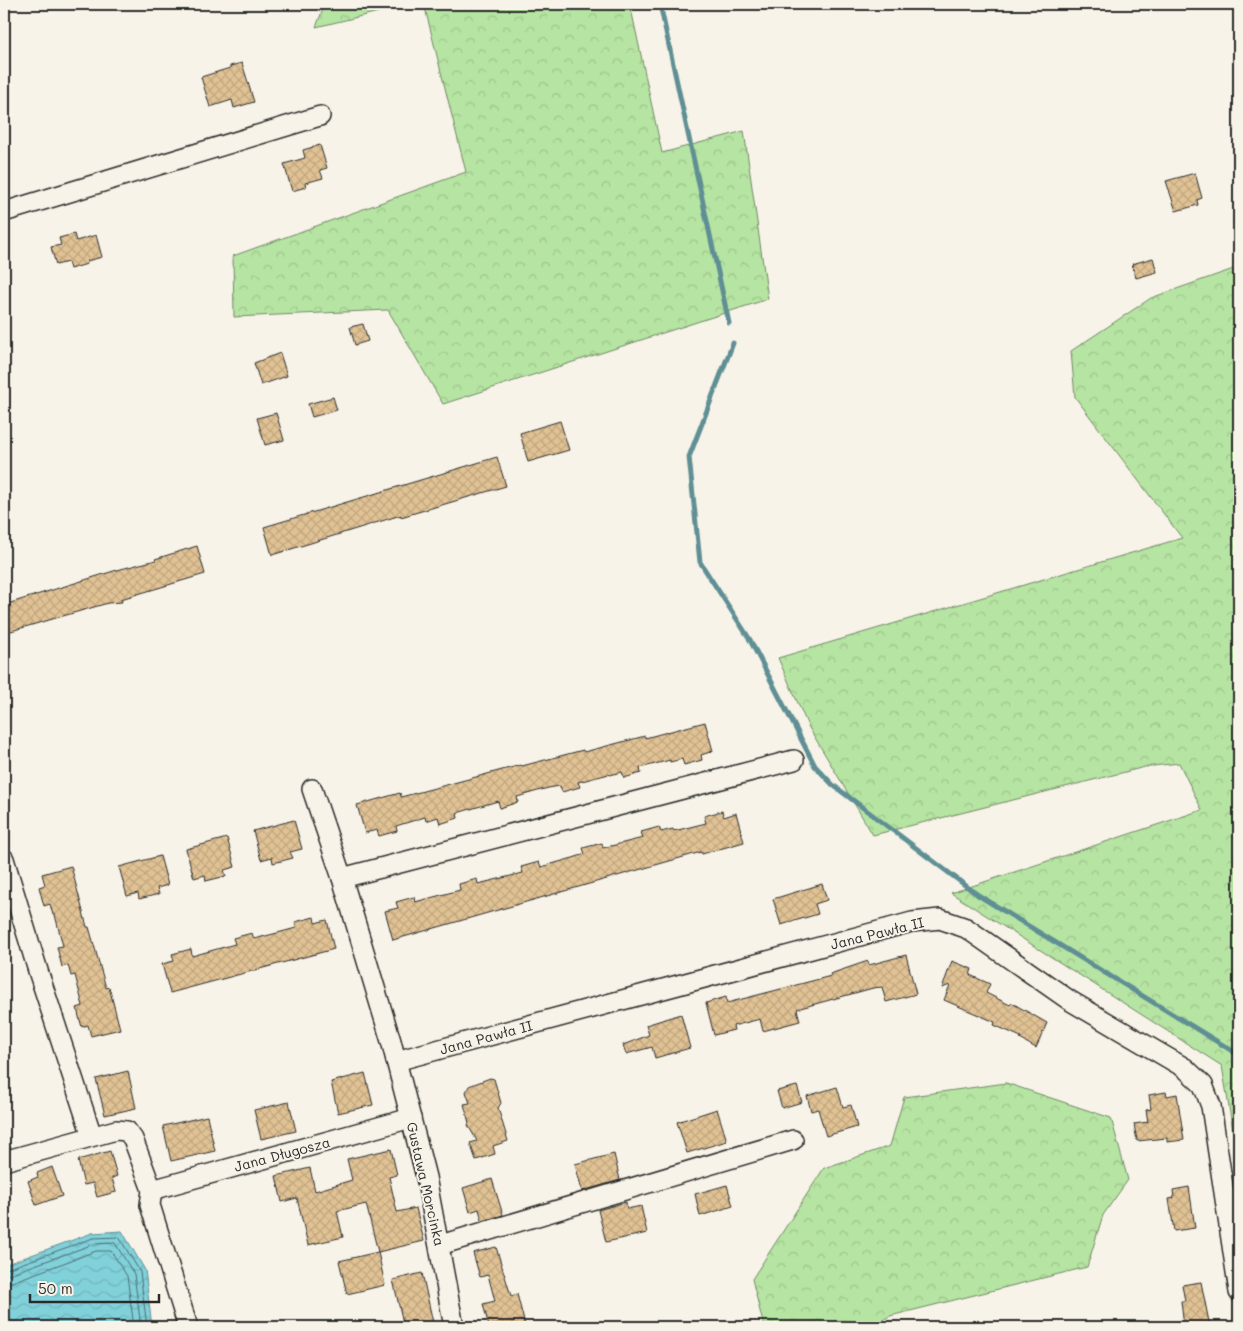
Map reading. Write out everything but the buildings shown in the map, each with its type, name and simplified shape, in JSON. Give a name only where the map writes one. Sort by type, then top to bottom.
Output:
[{"type":"street","points":[[4,212],[320,116]]},
{"type":"street","points":[[342,878],[794,760]]},
{"type":"street","name":"Gustawa Morcinka","points":[[312,789],[342,878],[391,1041],[426,1177],[454,1327]]},
{"type":"street","points":[[4,859],[92,1136]]},
{"type":"street","name":"Jana Pawła II","points":[[396,1061],[903,924],[940,919],[966,928],[1069,1000],[1185,1068],[1203,1085],[1210,1106],[1239,1292]]},
{"type":"street","name":"Jana Długosza","points":[[152,1190],[411,1118]]},
{"type":"street","points":[[4,1160],[116,1130],[127,1131],[133,1139],[152,1190],[150,1205],[188,1327]]},
{"type":"street","points":[[440,1245],[793,1140]]},
{"type":"green space","points":[[325,4],[412,4],[316,27]]},
{"type":"green space","points":[[424,4],[630,4],[662,153],[744,131],[768,299],[443,404],[388,310],[234,317],[233,256],[466,172]]},
{"type":"green space","points":[[1239,267],[1239,1166],[1222,1066],[951,893],[1202,810],[1179,763],[1145,767],[873,835],[808,726],[778,658],[1182,538],[1075,397],[1071,351],[1151,298]]},
{"type":"green space","points":[[1006,1083],[1111,1118],[1128,1180],[1103,1215],[1087,1267],[890,1316],[870,1327],[764,1327],[752,1279],[824,1168],[890,1146],[904,1097]]},
{"type":"water","points":[[122,1231],[145,1270],[152,1327],[9,1327],[4,1312],[4,1265],[92,1233]]},
{"type":"waterway","points":[[660,4],[729,323]]},
{"type":"waterway","points":[[733,343],[689,457],[700,562],[749,638],[815,766],[833,785],[978,895],[1239,1055]]}]
